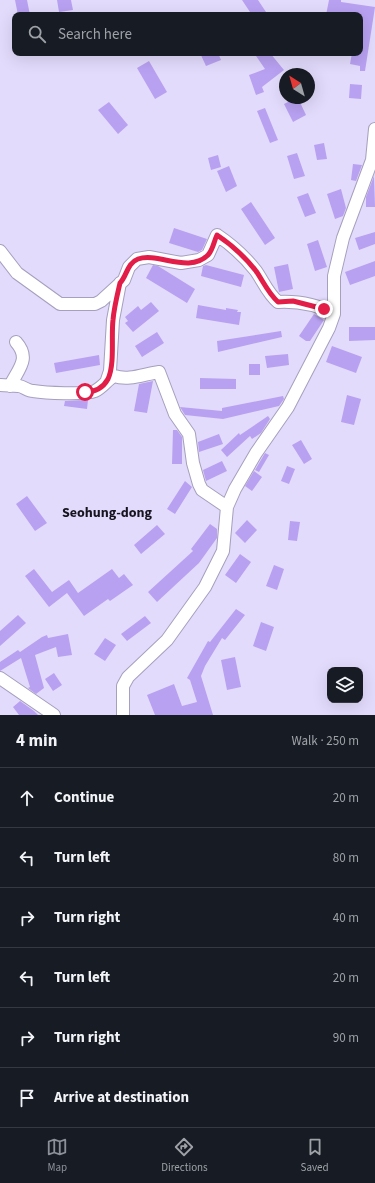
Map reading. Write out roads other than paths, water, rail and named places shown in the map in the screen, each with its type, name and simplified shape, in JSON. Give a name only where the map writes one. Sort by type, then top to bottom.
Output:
[{"type":"street","points":[[123,715],[123,686],[128,677],[167,640],[205,587],[223,551],[227,507],[256,453],[288,407],[329,328],[334,314],[334,276],[343,238],[372,160],[375,129]]},
{"type":"street","points":[[0,251],[17,273],[60,304],[95,304],[101,301],[124,280],[129,267],[137,259],[149,257],[181,263],[199,260],[208,255],[217,235],[232,245],[244,257],[278,302],[293,301],[311,304],[334,314]]},
{"type":"street","points":[[107,380],[110,371],[113,320],[120,283]]},
{"type":"street","points":[[5,386],[19,371],[24,358],[23,352],[16,342]]},
{"type":"street","points":[[5,386],[19,386],[31,391],[42,392],[93,392],[114,376],[128,379],[139,374],[159,372],[175,414],[189,434],[193,463],[202,490],[227,507]]},
{"type":"street","points":[[0,678],[54,715]]},
{"type":"district","name":"Seohung-dong","points":[[107,513]]}]
